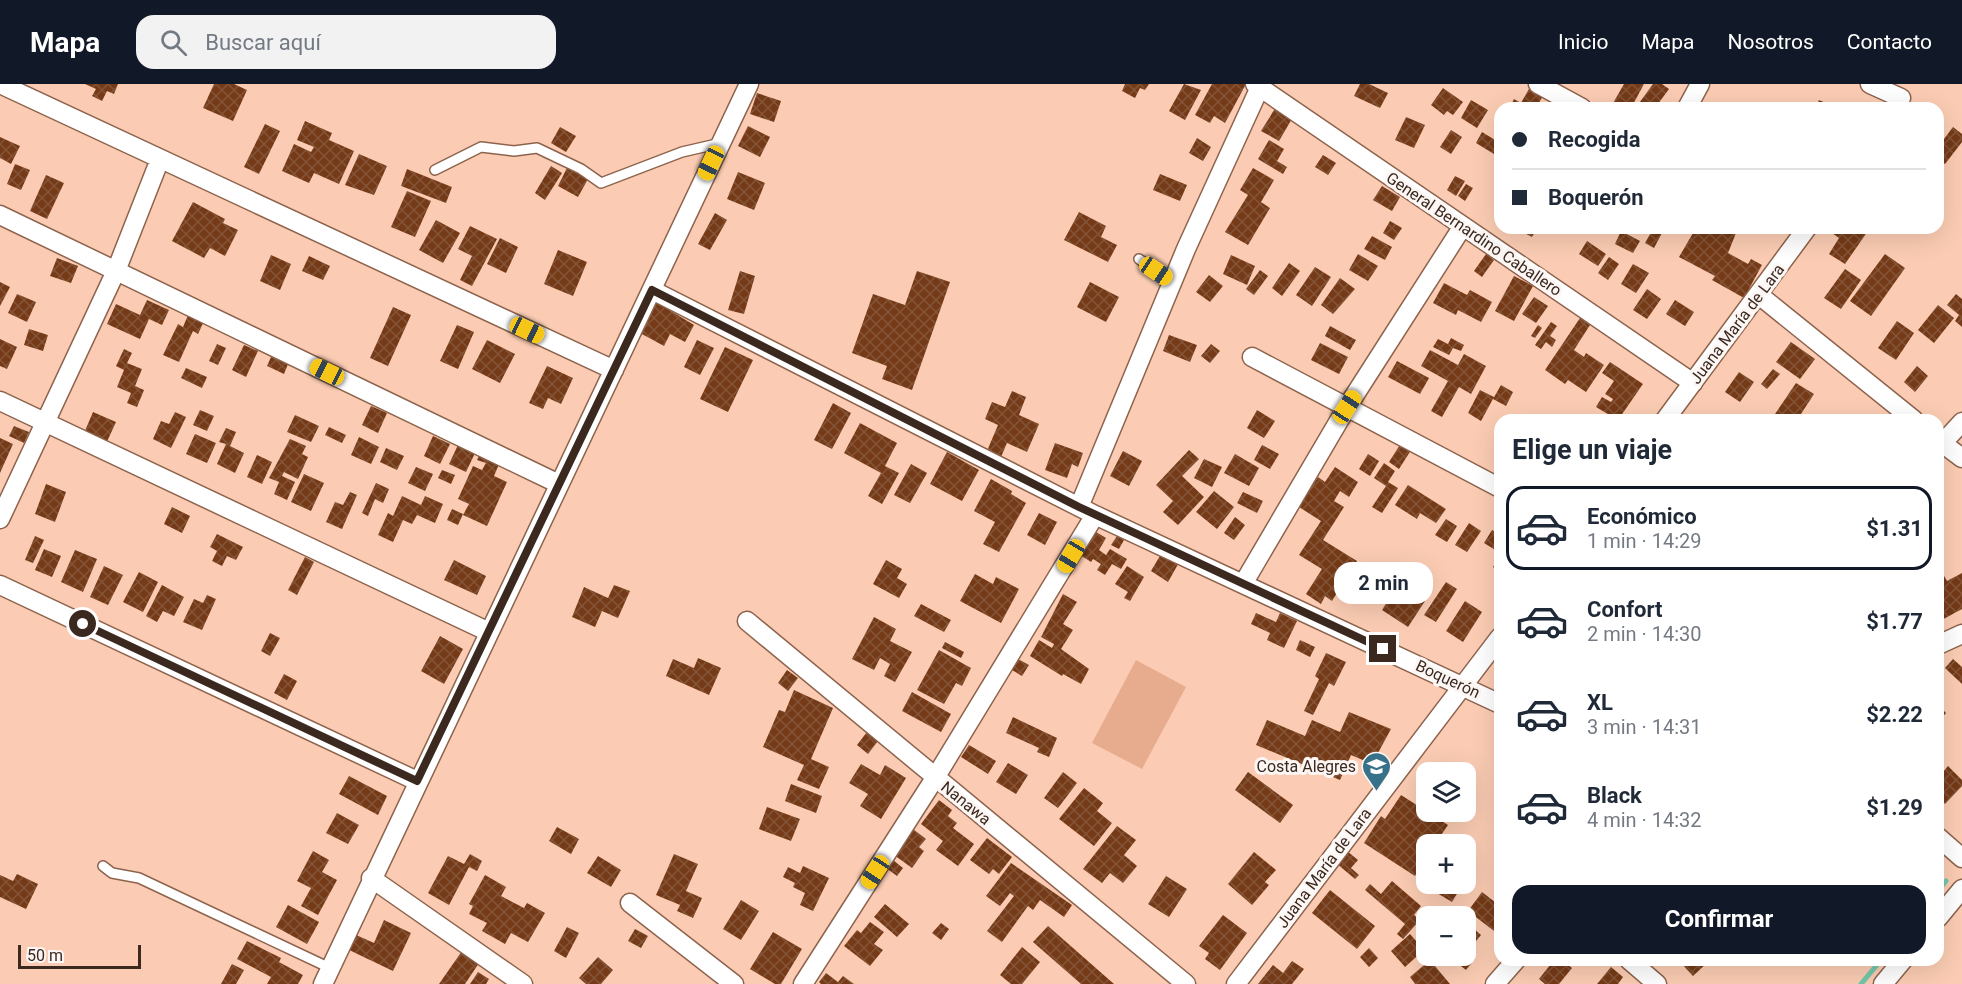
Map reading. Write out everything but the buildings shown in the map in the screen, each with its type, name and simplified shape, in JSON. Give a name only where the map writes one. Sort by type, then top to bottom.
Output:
[{"type":"street","points":[[0,84],[614,370]]},
{"type":"street","points":[[326,976],[749,84]]},
{"type":"street","points":[[1538,84],[1571,102]]},
{"type":"street","points":[[1690,102],[1700,84]]},
{"type":"street","points":[[1870,84],[1902,97]]},
{"type":"street","points":[[803,984],[935,778],[1087,511],[1172,282],[1258,86]]},
{"type":"street","name":"General Bernardino Caballero","points":[[1258,86],[1693,383]]},
{"type":"street","points":[[0,519],[43,422],[116,271],[160,159]]},
{"type":"street","points":[[0,215],[559,484]]},
{"type":"street","points":[[1243,584],[1347,407],[1463,226]]},
{"type":"street","name":"Juana María de Lara","points":[[1670,414],[1803,234]]},
{"type":"street","name":"Boquerón","points":[[652,290],[1087,511],[1494,701]]},
{"type":"street","points":[[1759,295],[1907,414]]},
{"type":"street","points":[[1252,357],[1494,485]]},
{"type":"street","points":[[0,401],[489,632]]},
{"type":"street","points":[[1944,439],[1962,422]]},
{"type":"street","points":[[1944,447],[1962,458]]},
{"type":"street","points":[[0,585],[417,781]]},
{"type":"street","name":"Nanawa","points":[[747,621],[1186,984]]},
{"type":"street","points":[[1944,642],[1962,634]]},
{"type":"street","name":"Juana María de Lara","points":[[1236,984],[1494,645]]},
{"type":"street","points":[[1944,842],[1962,858]]},
{"type":"street","points":[[371,878],[523,984]]},
{"type":"street","points":[[1944,911],[1962,889]]},
{"type":"street","points":[[630,903],[734,984]]},
{"type":"street","points":[[1495,984],[1511,966]]},
{"type":"street","points":[[1636,966],[1657,984]]},
{"type":"street","points":[[1883,984],[1898,966]]},
{"type":"lane","points":[[435,170],[481,147],[514,151],[537,148],[581,169],[601,183],[682,152],[721,143]]},
{"type":"lane","points":[[1139,259],[1172,282]]},
{"type":"lane","points":[[103,866],[112,873],[139,878],[326,976]]},
{"type":"shaded area","points":[[1136,660],[1186,687],[1142,769],[1092,743]]},
{"type":"waterway","points":[[1861,984],[1876,966]]},
{"type":"place","name":"Costa Alegres","points":[[1377,792]]},
{"type":"route","points":[[83,624],[417,781],[652,290],[1079,507],[1383,649]]}]
